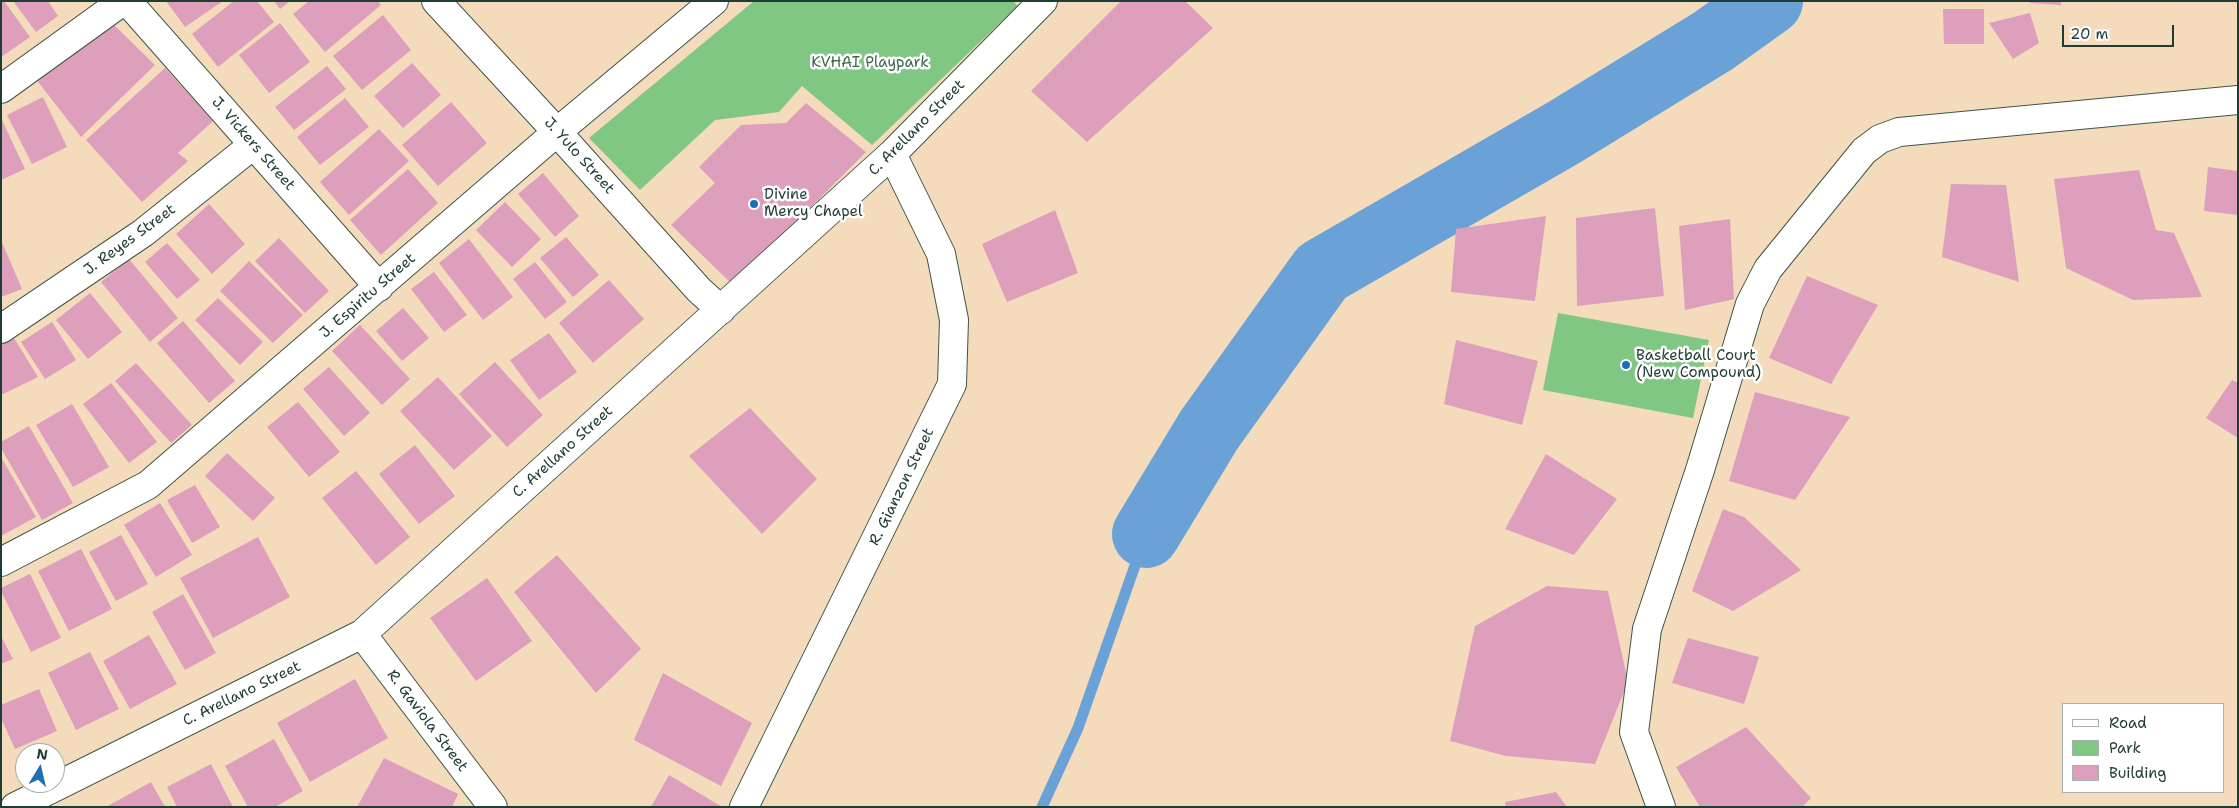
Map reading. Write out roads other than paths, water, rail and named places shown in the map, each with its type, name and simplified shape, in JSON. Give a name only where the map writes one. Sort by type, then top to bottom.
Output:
[{"type":"street","points":[[1,89],[123,1]]},
{"type":"street","name":"J. Vickers Street","points":[[127,1],[379,287]]},
{"type":"street","name":"J. Yulo Street","points":[[436,1],[699,290],[721,310]]},
{"type":"street","name":"J. Espiritu Street","points":[[1,562],[148,485],[557,132],[714,1]]},
{"type":"street","name":"C. Arellano Street","points":[[15,807],[362,634],[892,154],[1043,1]]},
{"type":"street","points":[[1661,807],[1634,732],[1646,629],[1700,470],[1750,304],[1768,269],[1864,151],[1880,139],[1899,132],[2238,100]]},
{"type":"street","name":"J. Reyes Street","points":[[1,329],[144,233],[253,145]]},
{"type":"street","name":"R. Gianzon Street","points":[[744,807],[952,384],[954,320],[941,254],[892,154]]},
{"type":"street","name":"R. Gaviola Street","points":[[362,634],[493,807]]},
{"type":"waterway","points":[[1146,534],[1209,430],[1322,272],[1563,133],[1713,41],[1769,1]]},
{"type":"waterway","points":[[1042,807],[1078,728],[1146,534]]},
{"type":"place","name":"Divine Mercy Chapel","points":[[754,204]]},
{"type":"place","name":"Basketball Court (New Compound)","points":[[1626,365]]},
{"type":"park label","name":"KVHAI Playpark","points":[[870,63]]}]
